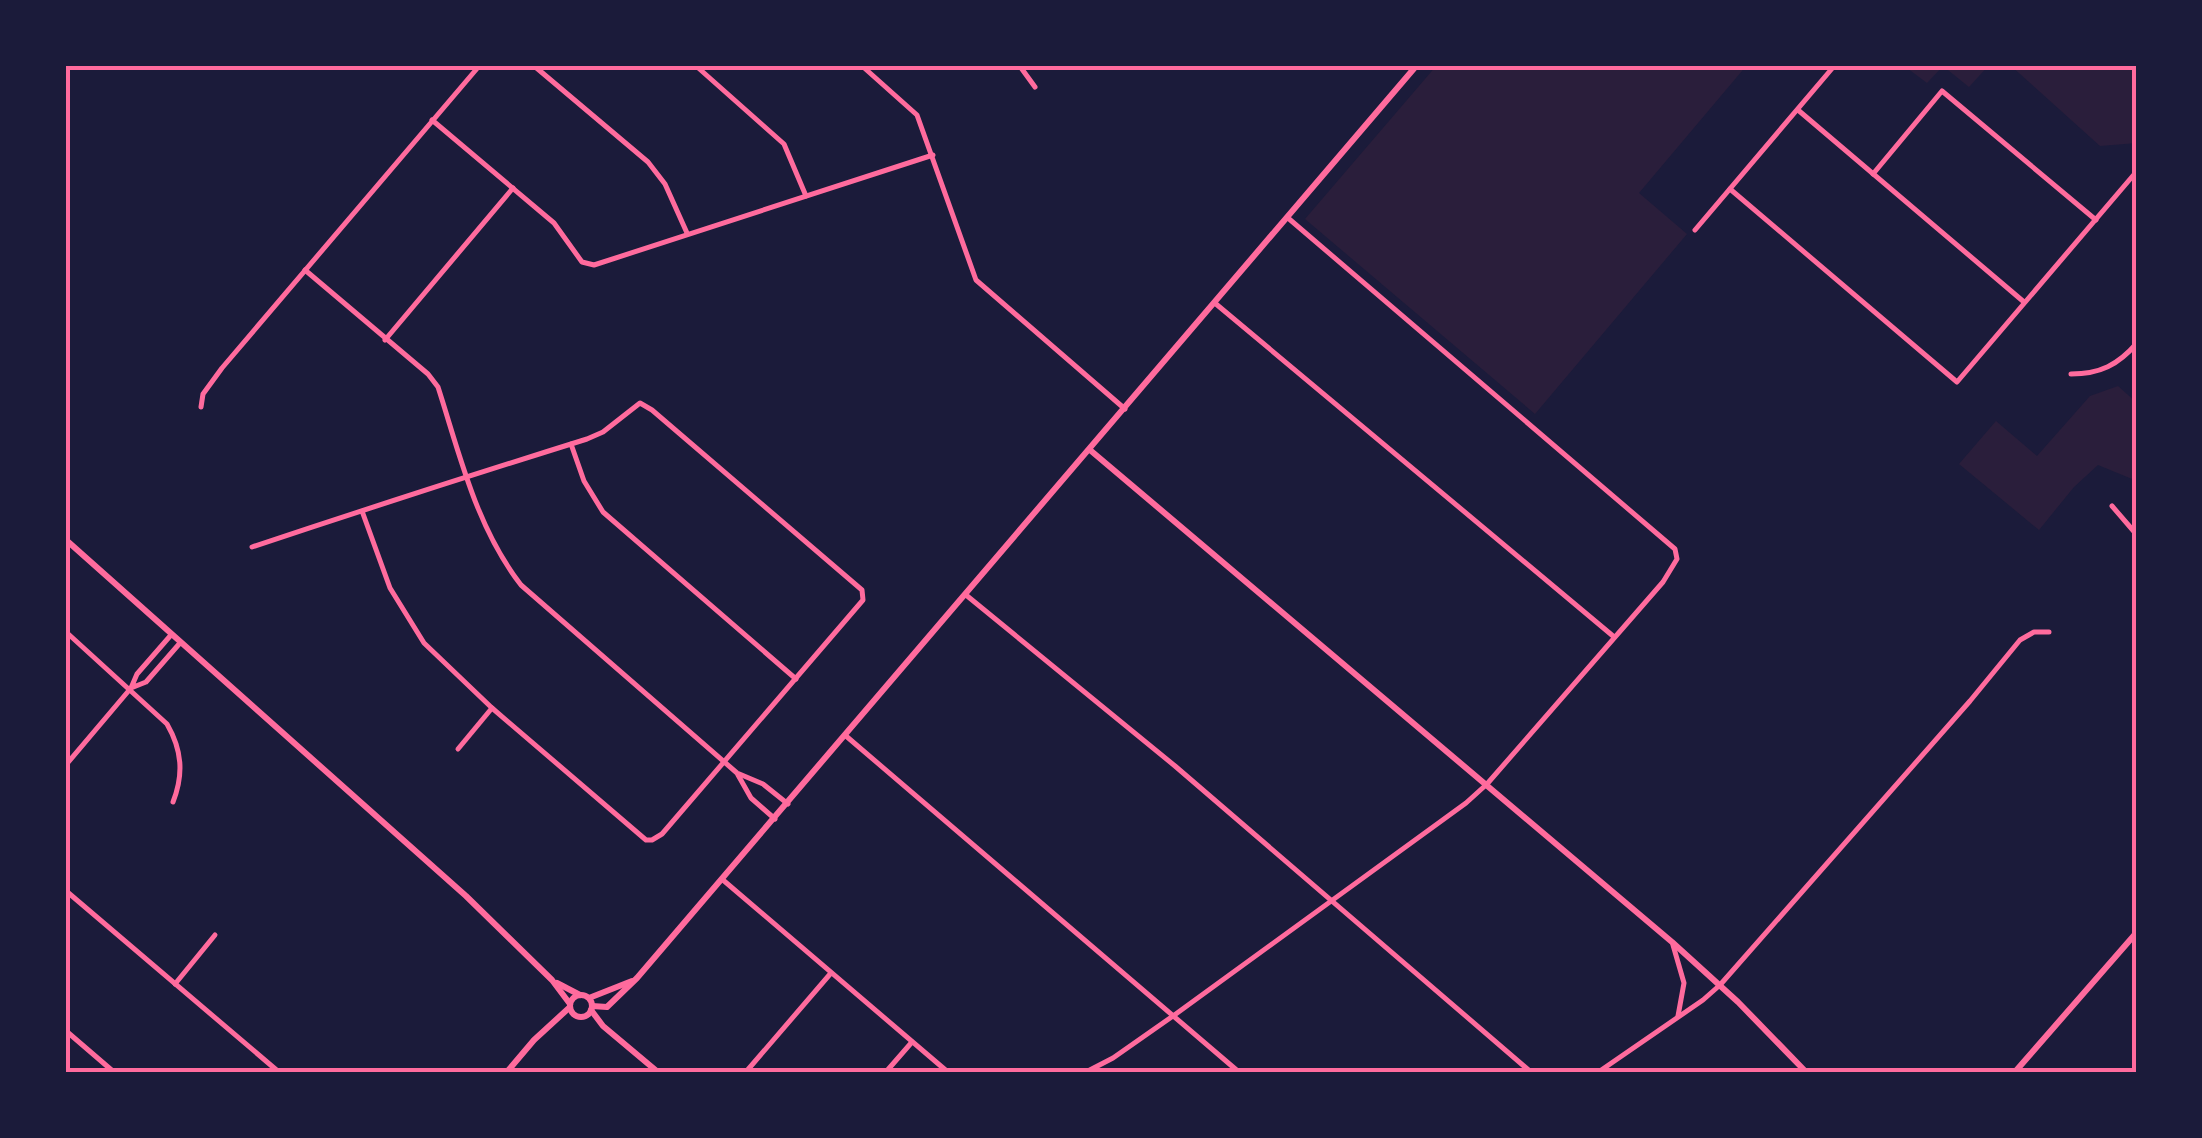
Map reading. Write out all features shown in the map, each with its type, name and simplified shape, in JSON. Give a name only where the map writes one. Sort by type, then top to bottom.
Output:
[{"type":"street","points":[[201,407],[210,384],[480,65]]},
{"type":"street","points":[[533,65],[648,162],[665,184],[687,234]]},
{"type":"street","points":[[695,65],[784,144],[806,196]]},
{"type":"street","points":[[860,65],[918,115],[976,280],[1125,408]]},
{"type":"street","points":[[1018,65],[1035,87]]},
{"type":"street","points":[[65,538],[466,896],[552,980],[570,1005],[586,1009],[607,1007],[638,978],[723,880],[1417,65]]},
{"type":"street","points":[[1695,230],[1835,65]]},
{"type":"street","points":[[1872,174],[1942,90],[2096,220]]},
{"type":"street","points":[[1798,110],[2025,303]]},
{"type":"street","points":[[432,120],[566,236],[582,262],[594,265],[933,155]]},
{"type":"street","points":[[1730,189],[1958,382],[2137,171]]},
{"type":"street","points":[[385,340],[513,188]]},
{"type":"street","points":[[1084,1073],[1113,1058],[1173,1016],[1488,784],[1663,582],[1677,559],[1676,549],[1288,218]]},
{"type":"street","points":[[305,270],[428,374],[438,387],[484,525],[498,555],[521,584],[724,762],[763,784],[788,804]]},
{"type":"street","points":[[1216,304],[1614,636]]},
{"type":"street","points":[[2071,374],[2092,374],[2118,363],[2137,342]]},
{"type":"street","points":[[252,547],[467,476],[571,444],[602,432],[640,402],[864,593],[857,608],[662,834],[652,840],[640,836],[445,666],[407,618],[375,553],[362,511]]},
{"type":"street","points":[[571,444],[584,481],[603,512],[796,678]]},
{"type":"street","points":[[1090,450],[1672,942],[1720,984],[1807,1073]]},
{"type":"street","points":[[2112,506],[2137,535]]},
{"type":"street","points":[[966,595],[1175,766],[1532,1073]]},
{"type":"street","points":[[65,630],[132,688],[178,742],[181,769],[173,802]]},
{"type":"street","points":[[1597,1073],[1720,984],[1970,702],[2020,640],[2034,632],[2049,632]]},
{"type":"street","points":[[65,766],[132,688],[137,674],[171,635]]},
{"type":"street","points":[[132,688],[146,682],[180,643]]},
{"type":"street","points":[[458,749],[492,708]]},
{"type":"street","points":[[846,736],[1240,1073]]},
{"type":"street","points":[[737,772],[751,798],[775,819]]},
{"type":"street","points":[[723,880],[949,1073]]},
{"type":"street","points":[[65,890],[280,1073]]},
{"type":"street","points":[[2014,1073],[2137,932]]},
{"type":"street","points":[[175,984],[215,935]]},
{"type":"street","points":[[1672,942],[1684,984],[1678,1017]]},
{"type":"street","points":[[744,1073],[831,972]]},
{"type":"street","points":[[556,1020],[586,1009],[638,978]]},
{"type":"street","points":[[552,980],[580,995],[586,1009],[659,1073]]},
{"type":"street","points":[[506,1073],[580,995]]},
{"type":"street","points":[[65,1030],[115,1073]]},
{"type":"street","points":[[886,1073],[912,1042]]},
{"type":"shaded area","points":[[1437,65],[1747,65],[1639,193],[1687,234],[1535,414],[1305,219]]},
{"type":"shaded area","points":[[1903,65],[1989,65],[1969,87],[1943,66],[1927,83]]},
{"type":"shaded area","points":[[2010,65],[2137,65],[2137,143],[2100,146]]},
{"type":"shaded area","points":[[2118,386],[2137,403],[2137,481],[2098,465],[2039,530],[1959,464],[1996,421],[2037,456],[2090,396]]}]
